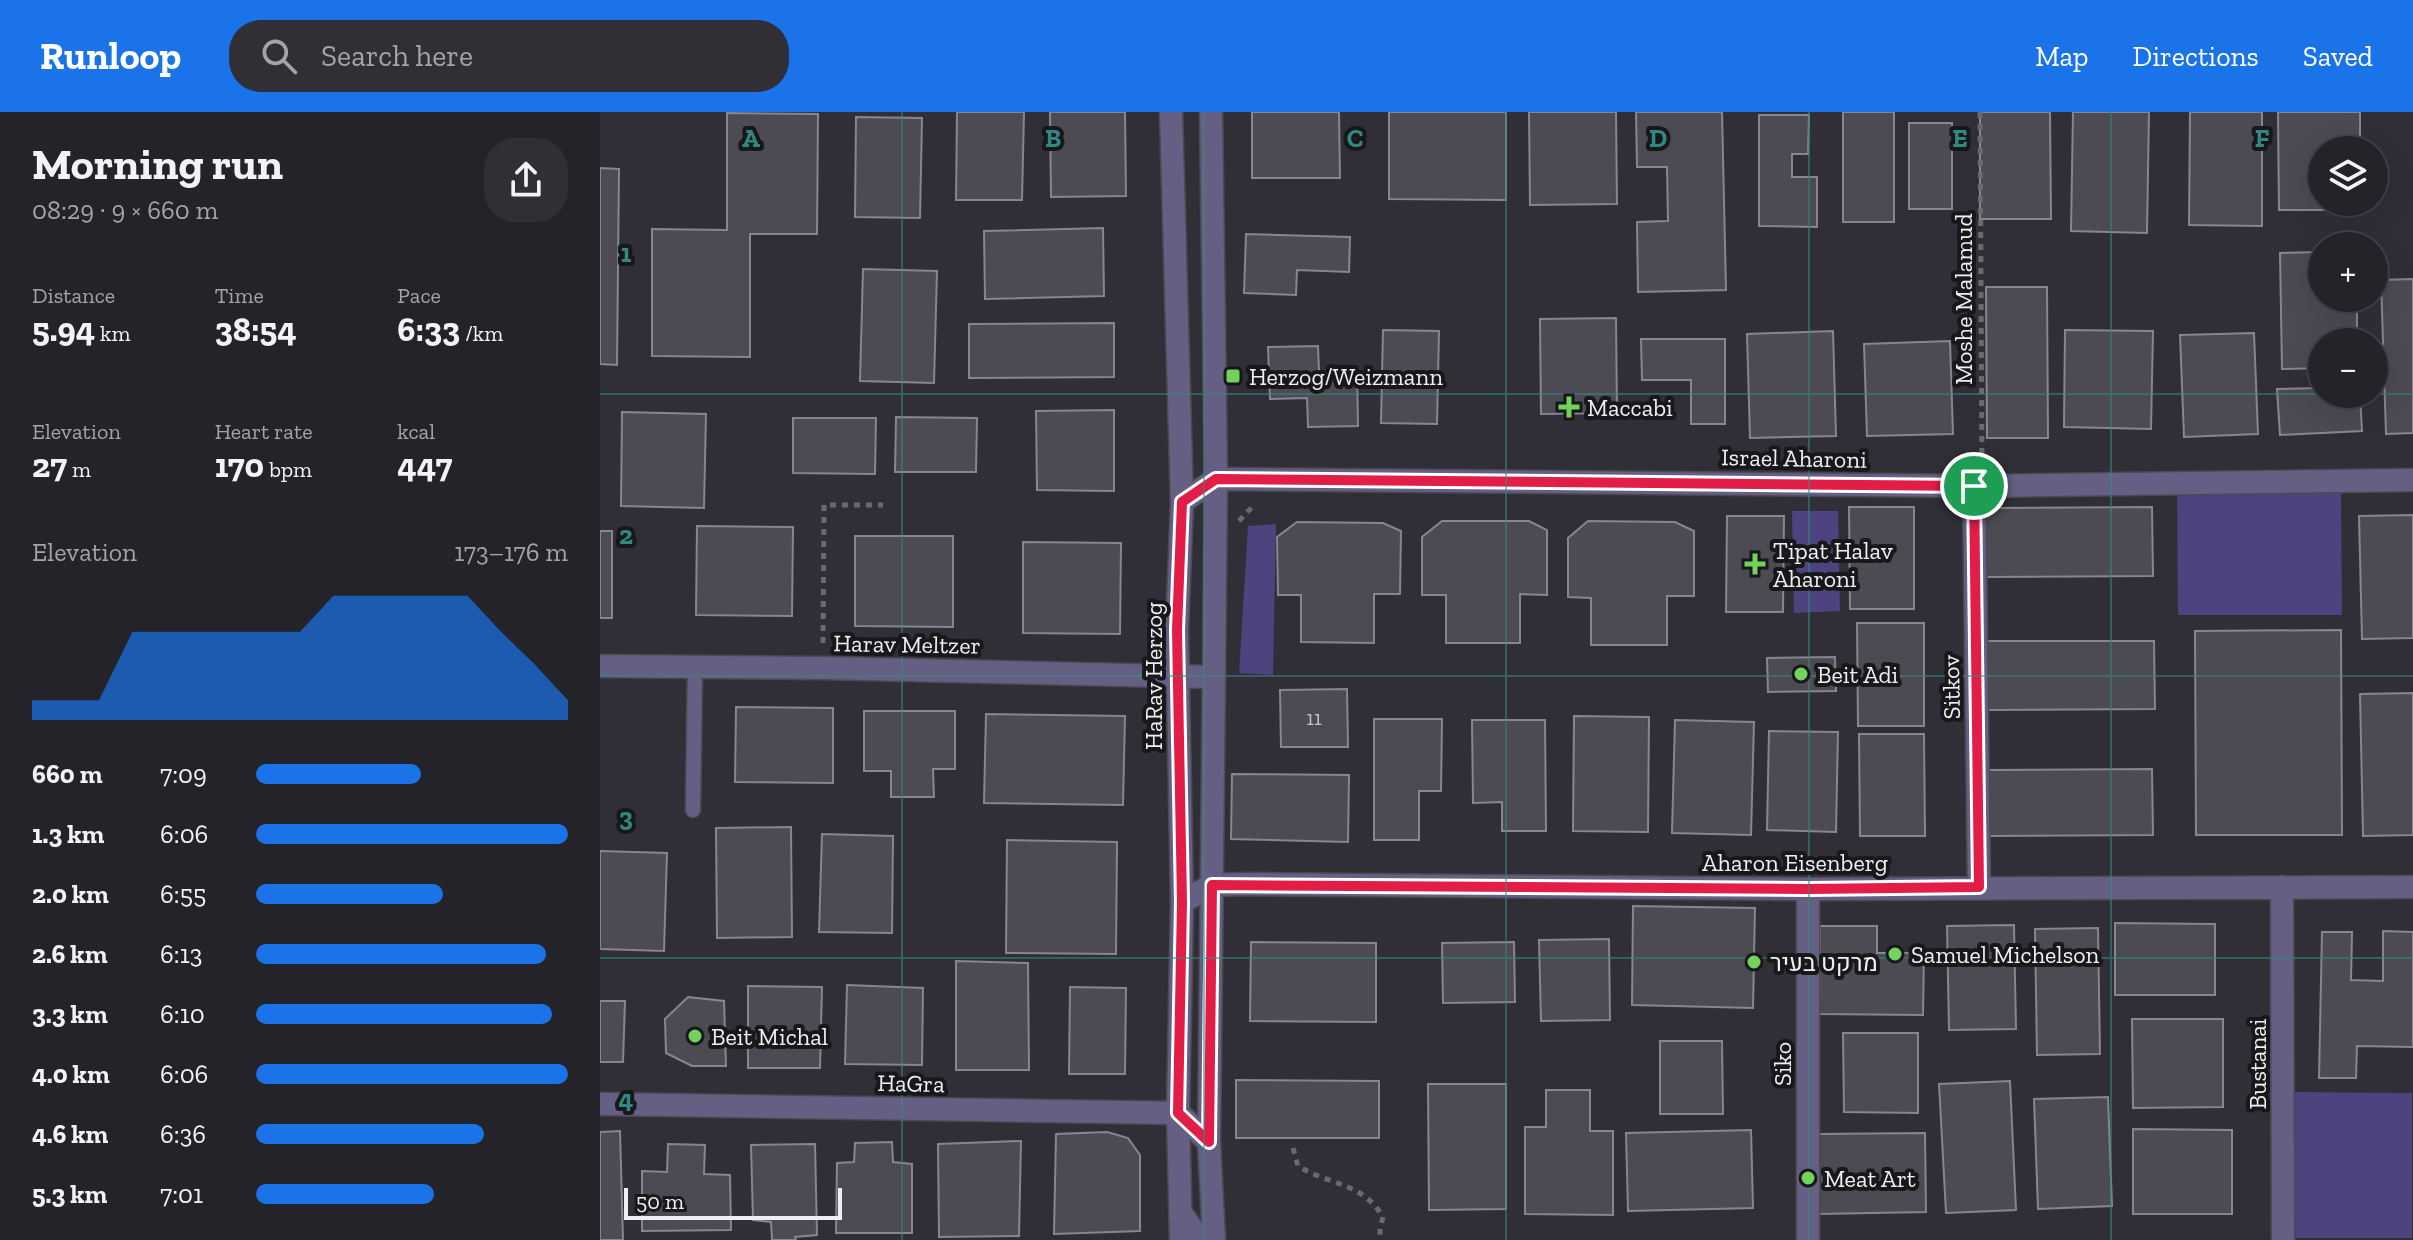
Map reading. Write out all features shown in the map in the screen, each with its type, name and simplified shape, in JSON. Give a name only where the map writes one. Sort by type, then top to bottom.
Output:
[{"type":"street","name":"HaRav Herzog","points":[[1171,112],[1182,502],[1177,630],[1182,902],[1178,1113],[1181,1240]]},
{"type":"street","points":[[1211,112],[1216,479],[1209,1142],[1214,1240]]},
{"type":"street","points":[[1182,502],[1216,479]]},
{"type":"street","name":"Israel Aharoni","points":[[1216,479],[1978,486],[2413,480]]},
{"type":"street","name":"Sitkov","points":[[1978,486],[1979,887]]},
{"type":"street","name":"Harav Meltzer","points":[[600,666],[1212,677]]},
{"type":"street","name":"Aharon Eisenberg","points":[[1182,902],[1212,885],[1808,889],[2413,887]]},
{"type":"street","name":"Bustanai","points":[[2282,887],[2283,1240]]},
{"type":"street","name":"Siko","points":[[1808,889],[1808,1240]]},
{"type":"street","name":"HaGra","points":[[600,1104],[1178,1113]]},
{"type":"street","points":[[1178,1113],[1209,1142]]},
{"type":"street","points":[[1181,1213],[1200,1240]]},
{"type":"lane","points":[[693,810],[695,667]]},
{"type":"path","name":"Moshe Malamud","points":[[1978,486],[1980,112]]},
{"type":"path","points":[[823,668],[824,505],[883,505]]},
{"type":"path","points":[[1293,1148],[1298,1166],[1315,1176],[1358,1190],[1375,1203],[1383,1217],[1380,1240]]},
{"type":"shaded area","points":[[2341,488],[2342,615],[2178,615],[2177,489]]},
{"type":"shaded area","points":[[1792,511],[1838,511],[1840,611],[1794,613]]},
{"type":"shaded area","points":[[1276,524],[1273,675],[1239,673],[1248,526]]},
{"type":"shaded area","points":[[2287,1092],[2412,1093],[2412,1238],[2286,1238]]},
{"type":"building","points":[[957,112],[1024,112],[1022,200],[956,200]]},
{"type":"building","points":[[1050,112],[1125,112],[1126,196],[1051,197]]},
{"type":"building","points":[[1252,112],[1339,112],[1340,178],[1252,178]]},
{"type":"building","points":[[1389,112],[1506,112],[1506,200],[1389,199]]},
{"type":"building","points":[[1529,112],[1616,112],[1617,204],[1530,205]]},
{"type":"building","points":[[1636,112],[1722,112],[1726,290],[1638,292],[1637,222],[1668,221],[1667,167],[1637,167]]},
{"type":"building","points":[[1843,112],[1894,112],[1894,222],[1843,222]]},
{"type":"building","points":[[1980,112],[2050,112],[2051,219],[1980,219]]},
{"type":"building","points":[[2073,112],[2149,112],[2147,233],[2071,231]]},
{"type":"building","points":[[2190,112],[2262,112],[2262,226],[2189,225]]},
{"type":"building","points":[[2278,112],[2360,112],[2360,136],[2308,136],[2308,210],[2279,210]]},
{"type":"building","points":[[727,113],[818,114],[817,234],[750,234],[750,357],[652,356],[652,229],[727,230]]},
{"type":"building","points":[[1759,115],[1809,115],[1808,154],[1792,154],[1792,177],[1817,177],[1817,227],[1759,226]]},
{"type":"building","points":[[856,117],[922,118],[920,218],[855,217]]},
{"type":"building","points":[[1909,123],[1952,123],[1952,209],[1909,209]]},
{"type":"building","points":[[600,168],[619,169],[617,365],[600,364]]},
{"type":"building","points":[[1103,228],[1104,296],[985,299],[984,231]]},
{"type":"building","points":[[1246,234],[1350,237],[1349,272],[1297,270],[1296,295],[1244,293]]},
{"type":"building","points":[[2308,252],[2308,312],[2357,312],[2357,328],[2308,328],[2308,368],[2282,369],[2280,253]]},
{"type":"building","points":[[863,269],[937,271],[934,383],[860,381]]},
{"type":"building","points":[[2413,279],[2413,433],[2386,434],[2388,328],[2383,328],[2382,312],[2388,312],[2388,280]]},
{"type":"building","points":[[1986,287],[2047,287],[2048,438],[1987,438]]},
{"type":"building","points":[[1616,318],[1617,413],[1541,414],[1540,319]]},
{"type":"building","points":[[1114,323],[1114,377],[969,378],[969,324]]},
{"type":"building","points":[[1383,330],[1439,331],[1437,424],[1381,423]]},
{"type":"building","points":[[2065,330],[2153,331],[2151,429],[2064,427]]},
{"type":"building","points":[[1833,331],[1836,436],[1750,438],[1747,334]]},
{"type":"building","points":[[2254,333],[2258,434],[2184,437],[2180,335]]},
{"type":"building","points":[[1641,339],[1725,339],[1725,424],[1691,424],[1691,380],[1642,380]]},
{"type":"building","points":[[1950,341],[1953,434],[1867,436],[1864,344]]},
{"type":"building","points":[[1318,346],[1319,371],[1357,370],[1358,426],[1308,427],[1307,398],[1270,399],[1268,347]]},
{"type":"building","points":[[2308,388],[2308,408],[2361,408],[2362,431],[2280,435],[2277,389]]},
{"type":"building","points":[[1114,410],[1114,491],[1037,490],[1036,411]]},
{"type":"building","points":[[622,412],[706,414],[704,508],[621,506]]},
{"type":"building","points":[[896,417],[977,418],[976,472],[895,472]]},
{"type":"building","points":[[793,418],[876,418],[875,474],[793,473]]},
{"type":"building","points":[[1849,507],[1914,507],[1914,609],[1850,609]]},
{"type":"building","points":[[2152,507],[2153,576],[1985,577],[1984,508]]},
{"type":"building","points":[[2413,515],[2413,638],[2362,639],[2359,516]]},
{"type":"building","name":"Tipat Halav Aharoni","points":[[1727,516],[1784,516],[1783,612],[1726,612]]},
{"type":"building","points":[[1442,521],[1529,521],[1547,530],[1547,595],[1520,594],[1520,643],[1446,643],[1446,595],[1422,595],[1422,537]]},
{"type":"building","points":[[1588,521],[1675,522],[1694,531],[1694,596],[1667,596],[1667,645],[1591,645],[1591,598],[1568,597],[1568,538]]},
{"type":"building","points":[[1297,522],[1383,523],[1401,531],[1400,594],[1374,594],[1374,643],[1301,642],[1301,595],[1278,595],[1277,537]]},
{"type":"building","points":[[697,526],[793,527],[792,616],[696,615]]},
{"type":"building","points":[[600,531],[612,531],[612,618],[600,618]]},
{"type":"building","points":[[855,536],[953,536],[953,627],[855,626]]},
{"type":"building","points":[[1023,542],[1121,543],[1120,634],[1023,633]]},
{"type":"building","points":[[1857,623],[1924,623],[1924,726],[1858,726]]},
{"type":"building","points":[[2341,630],[2342,835],[2196,835],[2195,631]]},
{"type":"building","points":[[1986,641],[2154,641],[2155,709],[1987,710]]},
{"type":"building","name":"Beit Adi","points":[[1835,657],[1836,691],[1768,692],[1767,658]]},
{"type":"building","points":[[1347,689],[1348,747],[1281,747],[1280,690]]},
{"type":"building","points":[[2413,693],[2413,835],[2363,836],[2360,694]]},
{"type":"building","points":[[736,707],[833,708],[833,783],[735,782]]},
{"type":"building","points":[[864,711],[955,711],[955,769],[933,769],[934,797],[891,797],[891,771],[864,771]]},
{"type":"building","points":[[986,714],[1125,716],[1123,805],[984,803]]},
{"type":"building","points":[[1574,716],[1649,717],[1648,832],[1573,831]]},
{"type":"building","points":[[1374,719],[1442,719],[1441,791],[1419,791],[1419,840],[1374,840]]},
{"type":"building","points":[[1472,720],[1545,720],[1546,831],[1502,831],[1502,802],[1473,803]]},
{"type":"building","points":[[1675,720],[1754,722],[1751,835],[1672,833]]},
{"type":"building","points":[[1769,731],[1838,732],[1836,832],[1767,830]]},
{"type":"building","points":[[1859,734],[1924,734],[1925,836],[1860,836]]},
{"type":"building","points":[[2152,769],[2153,835],[1987,836],[1987,770]]},
{"type":"building","points":[[1232,774],[1349,775],[1348,842],[1231,839]]},
{"type":"building","points":[[791,827],[792,937],[717,938],[716,828]]},
{"type":"building","points":[[822,834],[893,836],[892,933],[819,932]]},
{"type":"building","points":[[1007,840],[1117,842],[1116,954],[1006,953]]},
{"type":"building","points":[[600,851],[667,853],[664,951],[600,949]]},
{"type":"building","points":[[1633,906],[1755,908],[1753,1008],[1632,1005]]},
{"type":"building","points":[[2115,923],[2215,924],[2215,995],[2115,995]]},
{"type":"building","points":[[2014,925],[2016,1029],[1949,1030],[1947,926]]},
{"type":"building","points":[[1820,926],[1877,926],[1877,953],[1924,953],[1923,1015],[1819,1014]]},
{"type":"building","points":[[2098,928],[2100,1054],[2037,1055],[2035,929]]},
{"type":"building","points":[[2383,931],[2413,932],[2413,1047],[2357,1046],[2356,1078],[2319,1078],[2322,932],[2352,932],[2351,980],[2383,981]]},
{"type":"building","points":[[1609,939],[1610,1020],[1541,1021],[1539,940]]},
{"type":"building","points":[[1251,942],[1376,943],[1376,1022],[1250,1021]]},
{"type":"building","points":[[1514,942],[1515,1002],[1443,1003],[1442,943]]},
{"type":"building","points":[[956,961],[1028,963],[1029,1070],[956,1070]]},
{"type":"building","points":[[847,985],[923,988],[922,1065],[845,1064]]},
{"type":"building","points":[[748,986],[822,987],[820,1068],[748,1068]]},
{"type":"building","points":[[1070,987],[1126,988],[1125,1074],[1069,1074]]},
{"type":"building","name":"Beit Michal","points":[[688,997],[724,1001],[726,1066],[692,1066],[666,1053],[665,1019]]},
{"type":"building","points":[[600,1001],[625,1001],[623,1062],[600,1062]]},
{"type":"building","points":[[2132,1019],[2223,1019],[2223,1107],[2133,1108]]},
{"type":"building","points":[[1843,1033],[1918,1033],[1918,1113],[1844,1112]]},
{"type":"building","points":[[1660,1041],[1722,1041],[1723,1114],[1660,1114]]},
{"type":"building","points":[[1236,1080],[1379,1081],[1379,1138],[1236,1138]]},
{"type":"building","points":[[2010,1081],[2016,1210],[1946,1213],[1939,1084]]},
{"type":"building","points":[[1428,1084],[1506,1084],[1506,1209],[1429,1210]]},
{"type":"building","points":[[1546,1090],[1590,1090],[1590,1131],[1613,1131],[1613,1215],[1525,1214],[1525,1127],[1546,1127]]},
{"type":"building","points":[[2108,1097],[2112,1206],[2038,1209],[2034,1099]]},
{"type":"building","points":[[2133,1129],[2232,1130],[2232,1214],[2133,1214]]},
{"type":"building","points":[[1751,1130],[1753,1208],[1628,1211],[1626,1133]]},
{"type":"building","points":[[620,1131],[623,1240],[600,1240],[600,1132]]},
{"type":"building","points":[[1107,1132],[1128,1138],[1140,1155],[1140,1231],[1054,1234],[1056,1134]]},
{"type":"building","points":[[1925,1133],[1926,1212],[1818,1214],[1817,1134]]},
{"type":"building","points":[[1021,1141],[1019,1236],[939,1237],[938,1144]]},
{"type":"building","points":[[892,1142],[893,1162],[912,1164],[912,1233],[836,1233],[837,1163],[854,1162],[855,1143]]},
{"type":"building","points":[[668,1144],[705,1145],[704,1174],[730,1175],[731,1230],[642,1231],[642,1171],[667,1172]]},
{"type":"building","points":[[815,1144],[817,1235],[795,1237],[796,1240],[772,1240],[771,1222],[753,1220],[751,1145]]},
{"type":"place","name":"Herzog/Weizmann","points":[[1233,376]]},
{"type":"place","name":"Maccabi","points":[[1569,407]]},
{"type":"place","name":"Tipat Halav Aharoni","points":[[1755,564]]},
{"type":"place","name":"Beit Adi","points":[[1801,674]]},
{"type":"place","name":"Samuel Michelson","points":[[1895,954]]},
{"type":"place","name":"מרקט בעיר","points":[[1754,962]]},
{"type":"place","name":"Beit Michal","points":[[695,1036]]},
{"type":"place","name":"Meat Art","points":[[1808,1178]]},
{"type":"route","points":[[1216,479],[1974,486],[1979,887],[1808,889],[1212,885],[1209,1142],[1178,1113],[1182,902],[1177,630],[1182,502],[1216,479]]}]
